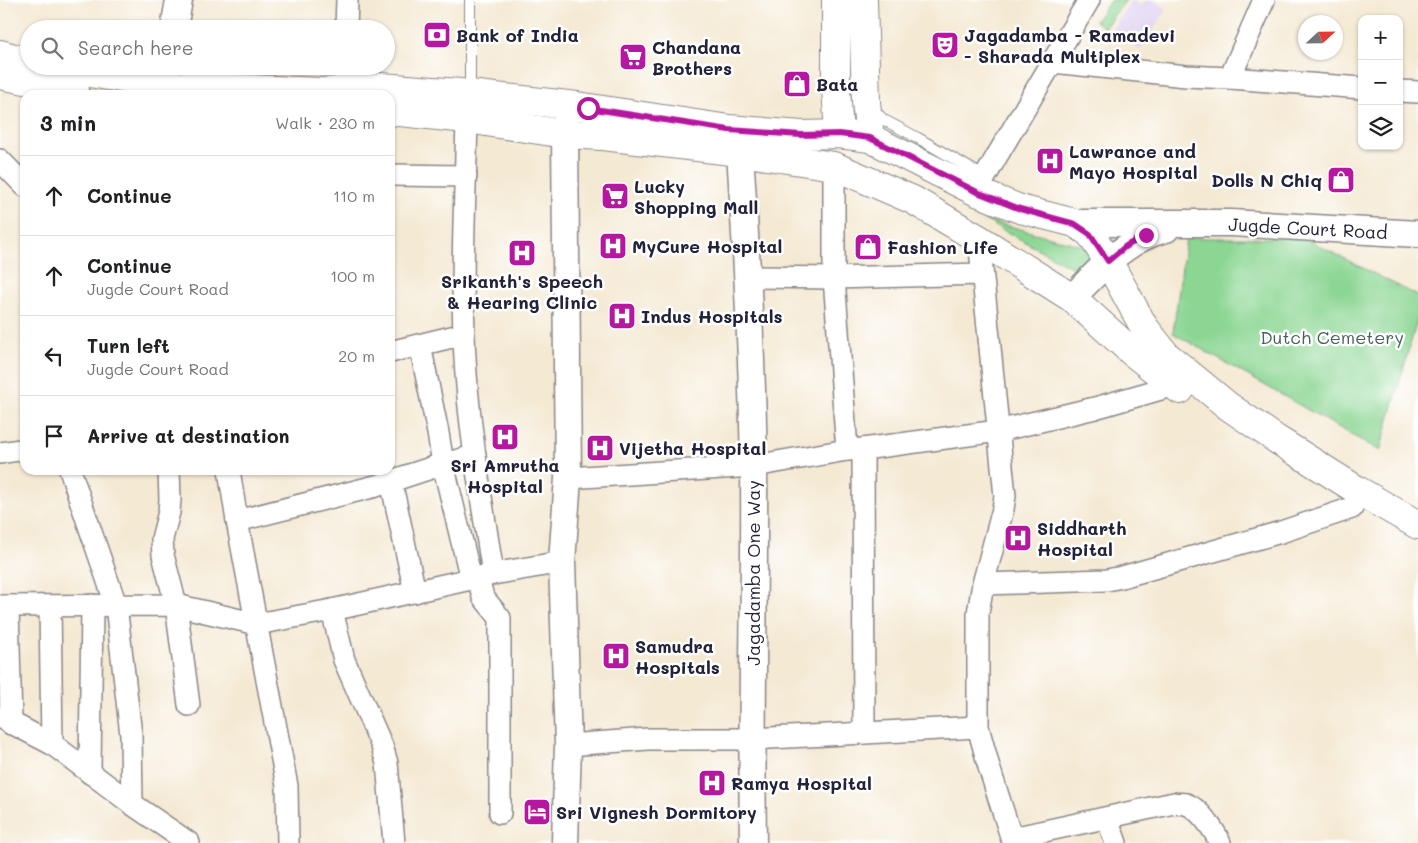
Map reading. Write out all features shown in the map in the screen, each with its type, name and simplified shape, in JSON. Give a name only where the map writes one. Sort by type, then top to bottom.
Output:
[{"type":"main road","points":[[836,0],[836,88],[839,134]]},
{"type":"main road","points":[[864,0],[866,102],[870,138]]},
{"type":"main road","points":[[0,54],[20,60]]},
{"type":"main road","points":[[0,75],[80,90]]},
{"type":"main road","points":[[165,76],[303,90]]},
{"type":"main road","points":[[326,90],[346,78],[394,90]]},
{"type":"main road","points":[[395,90],[468,107],[576,121],[740,152],[834,166],[913,200],[979,238],[1072,298],[1131,351],[1174,385],[1260,447],[1352,508],[1418,544]]},
{"type":"main road","points":[[395,111],[468,107]]},
{"type":"main road","name":"Jugde Court Road","points":[[576,121],[801,135],[839,134],[870,138],[988,185],[1020,209],[1075,224],[1090,234],[1108,261]]},
{"type":"main road","points":[[1108,261],[1144,328],[1166,355],[1192,378],[1228,406],[1276,439],[1357,490],[1418,525]]},
{"type":"street","points":[[176,20],[179,0]]},
{"type":"street","points":[[346,20],[347,0]]},
{"type":"street","points":[[988,185],[1053,62],[1089,0]]},
{"type":"street","points":[[1230,78],[1264,0]]},
{"type":"street","points":[[1053,62],[1186,76],[1358,88]]},
{"type":"street","points":[[1403,91],[1418,92]]},
{"type":"street","points":[[468,107],[463,291],[464,334],[466,374],[475,456],[480,577],[483,597],[500,618],[500,813]]},
{"type":"street","points":[[566,843],[568,745],[562,562],[568,478],[576,121]]},
{"type":"street","name":"Jagadamba One Way","points":[[740,152],[748,277],[754,466],[753,843]]},
{"type":"street","points":[[0,160],[20,181]]},
{"type":"street","points":[[834,166],[834,278],[855,449],[864,733]]},
{"type":"street","points":[[395,175],[466,176]]},
{"type":"street","name":"Jugde Court Road","points":[[1072,298],[1108,261],[1126,246],[1146,235],[1164,229],[1199,223]]},
{"type":"street","name":"Jugde Court Road","points":[[1075,224],[1231,223],[1418,234]]},
{"type":"street","points":[[979,238],[1005,496],[1004,509],[983,584],[978,613],[978,727],[989,768],[1013,841],[1107,818],[1174,804],[1186,804],[1196,810],[1216,834],[1220,843]]},
{"type":"street","points":[[748,277],[834,278],[982,274]]},
{"type":"street","points":[[395,351],[464,334]]},
{"type":"street","points":[[420,345],[438,433],[442,464],[480,577]]},
{"type":"street","points":[[568,478],[754,466],[855,449],[998,431],[1095,408],[1174,385]]},
{"type":"street","points":[[0,453],[20,451]]},
{"type":"street","points":[[237,521],[379,479],[475,456]]},
{"type":"street","points":[[72,475],[116,605],[131,735],[132,804]]},
{"type":"street","points":[[169,475],[169,512],[162,539],[163,555],[176,605],[189,705]]},
{"type":"street","points":[[230,475],[287,786],[288,843]]},
{"type":"street","points":[[379,479],[415,592]]},
{"type":"street","points":[[983,584],[1107,580],[1122,577],[1281,532],[1352,508]]},
{"type":"street","points":[[189,843],[132,804],[52,744],[6,721],[4,606],[176,605],[257,624],[332,610],[480,577],[562,562]]},
{"type":"street","points":[[90,773],[92,605]]},
{"type":"street","points":[[50,606],[52,744]]},
{"type":"street","points":[[332,610],[344,660],[382,746],[387,763],[394,843]]},
{"type":"street","points":[[568,745],[648,739],[752,739],[978,727]]},
{"type":"street","points":[[1107,818],[1116,843]]},
{"type":"lane","points":[[468,107],[470,0]]},
{"type":"lane","points":[[866,102],[884,120],[988,185]]},
{"type":"lane","points":[[870,138],[901,129]]},
{"type":"shaded area","points":[[1132,0],[1142,6],[1146,0],[1154,0],[1167,9],[1140,50],[1111,31]]},
{"type":"green space","points":[[1111,0],[1126,0],[1104,28],[1095,21]]},
{"type":"green space","points":[[983,219],[1087,247],[1095,253],[1084,274]]},
{"type":"green space","name":"Dutch Cemetery","points":[[1186,238],[1304,238],[1418,296],[1418,317],[1380,451],[1173,333]]},
{"type":"place","name":"Bank of India","points":[[437,35]]},
{"type":"place","name":"Jagadamba - Ramadevi - Sharada Multiplex","points":[[945,45]]},
{"type":"place","name":"Chandana Brothers","points":[[633,57]]},
{"type":"place","name":"Bata","points":[[797,84]]},
{"type":"place","name":"Lawrance and Mayo Hospital","points":[[1050,161]]},
{"type":"place","name":"Dolls N Chiq","points":[[1341,180]]},
{"type":"place","name":"Lucky Shopping Mall","points":[[615,196]]},
{"type":"place","name":"MyCure Hospital","points":[[613,246]]},
{"type":"place","name":"Fashion Life","points":[[868,247]]},
{"type":"place","name":"Srikanth's Speech & Hearing Clinic","points":[[522,253]]},
{"type":"place","name":"Indus Hospitals","points":[[622,316]]},
{"type":"place","name":"Sri Amrutha Hospital","points":[[505,437]]},
{"type":"place","name":"Vijetha Hospital","points":[[600,448]]},
{"type":"place","name":"Siddharth Hospital","points":[[1018,538]]},
{"type":"place","name":"Samudra Hospitals","points":[[616,656]]},
{"type":"place","name":"Ramya Hospital","points":[[712,783]]},
{"type":"place","name":"Sri Vignesh Dormitory","points":[[537,812]]},
{"type":"route","points":[[588,108],[729,130],[801,135],[839,134],[870,138],[977,192],[1020,209],[1075,224],[1090,234],[1108,261],[1126,246],[1146,235]]}]
